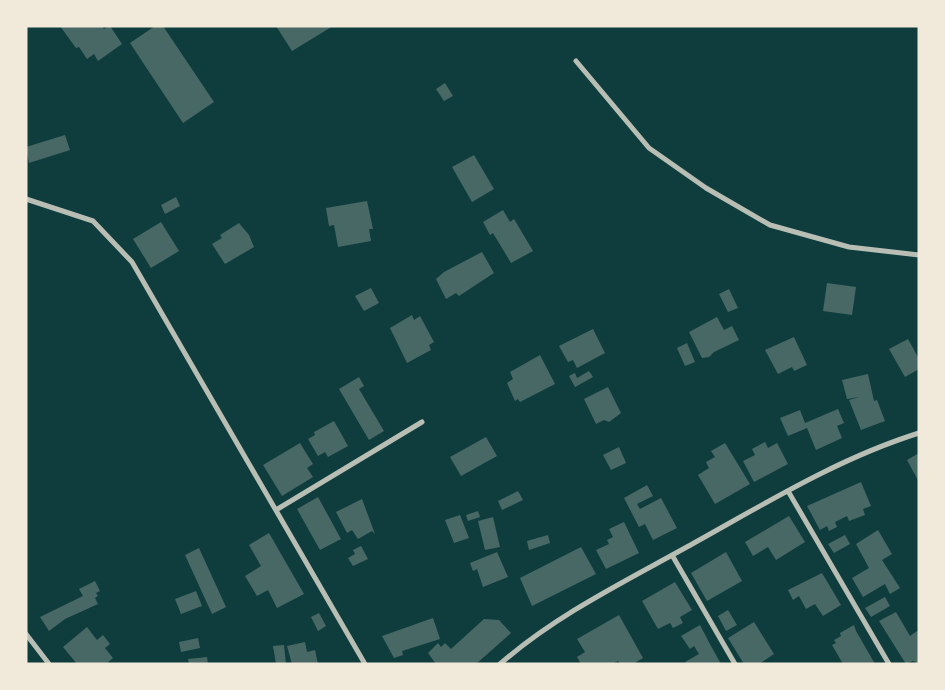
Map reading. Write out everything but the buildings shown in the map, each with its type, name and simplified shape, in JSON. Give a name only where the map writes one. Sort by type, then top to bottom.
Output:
[{"type":"street","points":[[576,61],[649,148],[706,188],[770,225],[849,247],[919,255]]},
{"type":"street","points":[[26,199],[93,221],[132,262],[365,664]]},
{"type":"street","points":[[276,510],[422,422]]},
{"type":"street","points":[[500,664],[518,648],[558,621],[788,491],[854,459],[919,433]]},
{"type":"street","points":[[788,491],[889,664]]},
{"type":"street","points":[[672,556],[735,664]]},
{"type":"street","points":[[26,634],[49,664]]}]
